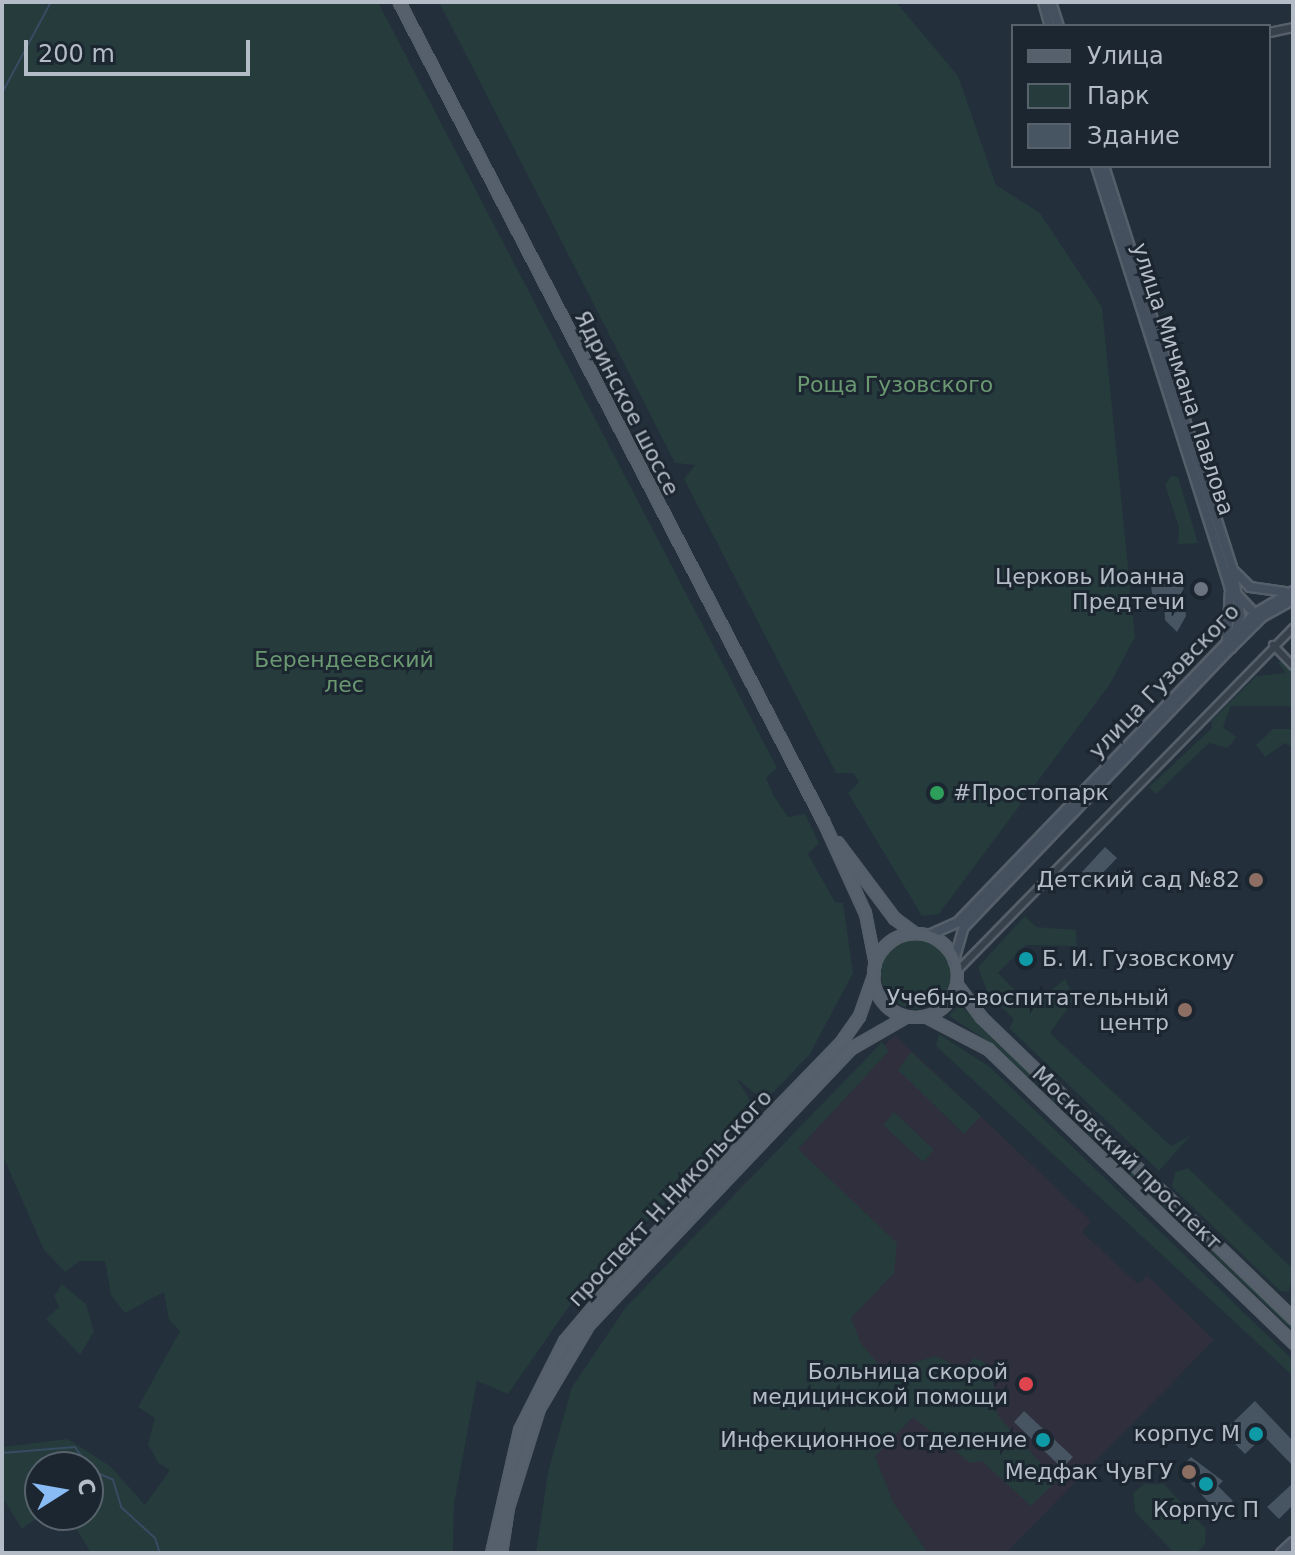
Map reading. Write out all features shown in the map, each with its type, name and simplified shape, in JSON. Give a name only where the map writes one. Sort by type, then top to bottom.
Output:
[{"type":"main road","name":"Ядринское шоссе","points":[[399,2],[823,821],[865,913],[874,969]]},
{"type":"main road","points":[[1043,2],[1049,24]]},
{"type":"main road","points":[[1051,2],[1058,24]]},
{"type":"main road","name":"улица Мичмана Павлова","points":[[1097,168],[1103,178],[1219,537],[1229,586],[1239,601]]},
{"type":"main road","name":"улица Мичмана Павлова","points":[[1103,178],[1104,168]]},
{"type":"main road","name":"улица Мичмана Павлова","points":[[1224,553],[1232,567],[1239,601],[1237,633],[1228,646]]},
{"type":"main road","points":[[1232,567],[1250,587],[1293,591]]},
{"type":"main road","points":[[1228,646],[1232,621],[1229,586]]},
{"type":"main road","name":"улица Гузовского","points":[[1237,633],[1293,591]]},
{"type":"main road","name":"улица Гузовского","points":[[929,935],[958,922],[1258,616],[1293,600]]},
{"type":"main road","points":[[1239,601],[1258,616]]},
{"type":"main road","name":"улица Гузовского","points":[[956,966],[964,927],[1228,646]]},
{"type":"main road","name":"Ядринское шоссе","points":[[823,821],[894,918],[915,933]]},
{"type":"main road","points":[[915,933],[929,935],[956,966],[957,985],[944,1007],[925,1016],[905,1017],[881,1000],[874,969],[886,944],[915,933]]},
{"type":"main road","name":"проспект Н.Никольского","points":[[491,1553],[519,1430],[564,1341],[640,1249],[840,1043],[863,1008],[874,969]]},
{"type":"main road","name":"Московский проспект","points":[[957,985],[981,1017],[1293,1318]]},
{"type":"main road","name":"Московский проспект","points":[[925,1016],[988,1049],[1293,1343]]},
{"type":"main road","name":"проспект Н.Никольского","points":[[501,1553],[508,1507],[539,1408],[588,1325],[840,1058],[873,1030],[905,1017]]},
{"type":"street","points":[[1271,32],[1293,27]]},
{"type":"street","points":[[956,966],[977,955],[1273,645],[1293,628]]},
{"type":"street","points":[[1273,645],[1293,666]]},
{"type":"shaded area","name":"Больница скорой медицинской помощи","points":[[895,1035],[1091,1221],[1082,1232],[1138,1284],[1147,1275],[1214,1340],[1006,1553],[928,1553],[893,1502],[874,1456],[912,1418],[734,1194]]},
{"type":"green space","name":"Берендеевский лес","points":[[2,2],[378,2],[777,768],[766,778],[774,796],[788,817],[805,814],[819,843],[808,854],[835,902],[843,903],[853,973],[810,1054],[765,1101],[737,1079],[755,1108],[577,1295],[508,1394],[477,1381],[454,1504],[453,1553],[91,1553],[78,1531],[104,1531],[104,1462],[145,1505],[170,1470],[158,1463],[148,1444],[155,1418],[138,1407],[180,1331],[169,1320],[164,1292],[125,1313],[111,1295],[105,1261],[80,1261],[65,1272],[44,1250],[2,1154]]},
{"type":"green space","name":"Роща Гузовского","points":[[439,2],[896,2],[958,76],[996,185],[1040,213],[1102,307],[1135,637],[1110,684],[939,914],[922,916],[848,793],[859,782],[853,773],[836,773],[684,479],[695,465],[675,463]]},
{"type":"green space","points":[[1171,476],[1178,477],[1198,543],[1178,544],[1179,527],[1165,485]]},
{"type":"green space","points":[[1283,658],[1293,669],[1293,706],[1231,706],[1223,727],[1236,737],[1228,748],[1209,743],[1156,794],[1149,787],[1212,728],[1211,721],[1256,676],[1286,673],[1278,663]]},
{"type":"green space","points":[[1273,729],[1293,729],[1293,748],[1285,743],[1265,757],[1256,745]]},
{"type":"green space","points":[[1025,916],[1036,927],[1076,930],[1077,946],[1026,945],[998,973],[1031,1007],[1065,979],[1075,998],[1050,1033],[1171,1146],[1190,1136],[1159,1171],[1009,1028],[1014,1019],[988,994],[978,967]]},
{"type":"green space","points":[[916,939],[941,949],[951,974],[941,999],[916,1009],[891,999],[881,974],[891,949]]},
{"type":"green space","points":[[959,1004],[1293,1327],[1293,1331],[997,1047],[949,1016]]},
{"type":"green space","points":[[939,1034],[990,1067],[1293,1360],[1293,1376],[936,1046]]},
{"type":"green space","points":[[882,1042],[889,1051],[798,1149],[897,1243],[894,1273],[851,1318],[861,1344],[886,1372],[935,1356],[963,1369],[975,1358],[991,1366],[998,1416],[1057,1481],[1031,1506],[982,1461],[970,1463],[913,1417],[875,1456],[893,1502],[928,1553],[536,1553],[548,1472],[572,1387],[626,1307]]},
{"type":"green space","points":[[911,1052],[981,1116],[964,1134],[898,1070]]},
{"type":"green space","points":[[894,1112],[934,1150],[923,1162],[883,1125]]},
{"type":"green space","points":[[1188,1168],[1293,1269],[1289,1292],[1280,1291],[1172,1187],[1175,1172]]},
{"type":"green space","points":[[62,1284],[86,1304],[94,1331],[80,1355],[46,1319],[59,1307],[54,1296]]},
{"type":"green space","name":"Берендеевский лес","points":[[68,1439],[87,1451],[24,1451],[22,1529],[2,1497],[2,1447]]},
{"type":"green space","points":[[1144,1484],[1164,1484],[1206,1529],[1205,1545],[1196,1553],[1174,1553],[1135,1512],[1133,1493]]},
{"type":"building","points":[[1183,582],[1186,616],[1177,632],[1165,620],[1164,599],[1153,600],[1151,586]]},
{"type":"building","points":[[1105,847],[1117,858],[1092,884],[1081,873]]},
{"type":"building","name":"корпус М","points":[[1255,1401],[1293,1441],[1293,1466],[1264,1436],[1245,1454],[1223,1432]]},
{"type":"building","name":"Инфекционное отделение","points":[[1024,1411],[1073,1457],[1062,1468],[1014,1422]]},
{"type":"building","name":"Корпус П","points":[[1191,1457],[1223,1481],[1218,1486],[1233,1501],[1220,1514],[1178,1470]]},
{"type":"building","name":"корпус М","points":[[1293,1483],[1293,1505],[1279,1519],[1267,1507]]},
{"type":"waterway","points":[[2,93],[51,2]]},
{"type":"waterway","points":[[2,1453],[75,1447],[91,1470],[113,1480],[121,1507],[155,1538],[160,1553]]},
{"type":"place","name":"Церковь Иоанна Предтечи","points":[[1201,589]]},
{"type":"place","name":"#Простопарк","points":[[937,793]]},
{"type":"place","name":"Детский сад №82","points":[[1256,880]]},
{"type":"place","name":"Б. И. Гузовскому","points":[[1026,959]]},
{"type":"place","name":"Учебно-воспитательный центр","points":[[1185,1010]]},
{"type":"place","name":"Больница скорой медицинской помощи","points":[[1026,1384]]},
{"type":"place","name":"корпус М","points":[[1256,1434]]},
{"type":"place","name":"Инфекционное отделение","points":[[1043,1440]]},
{"type":"place","name":"Медфак ЧувГУ","points":[[1189,1472]]},
{"type":"place","name":"Корпус П","points":[[1206,1484]]}]
